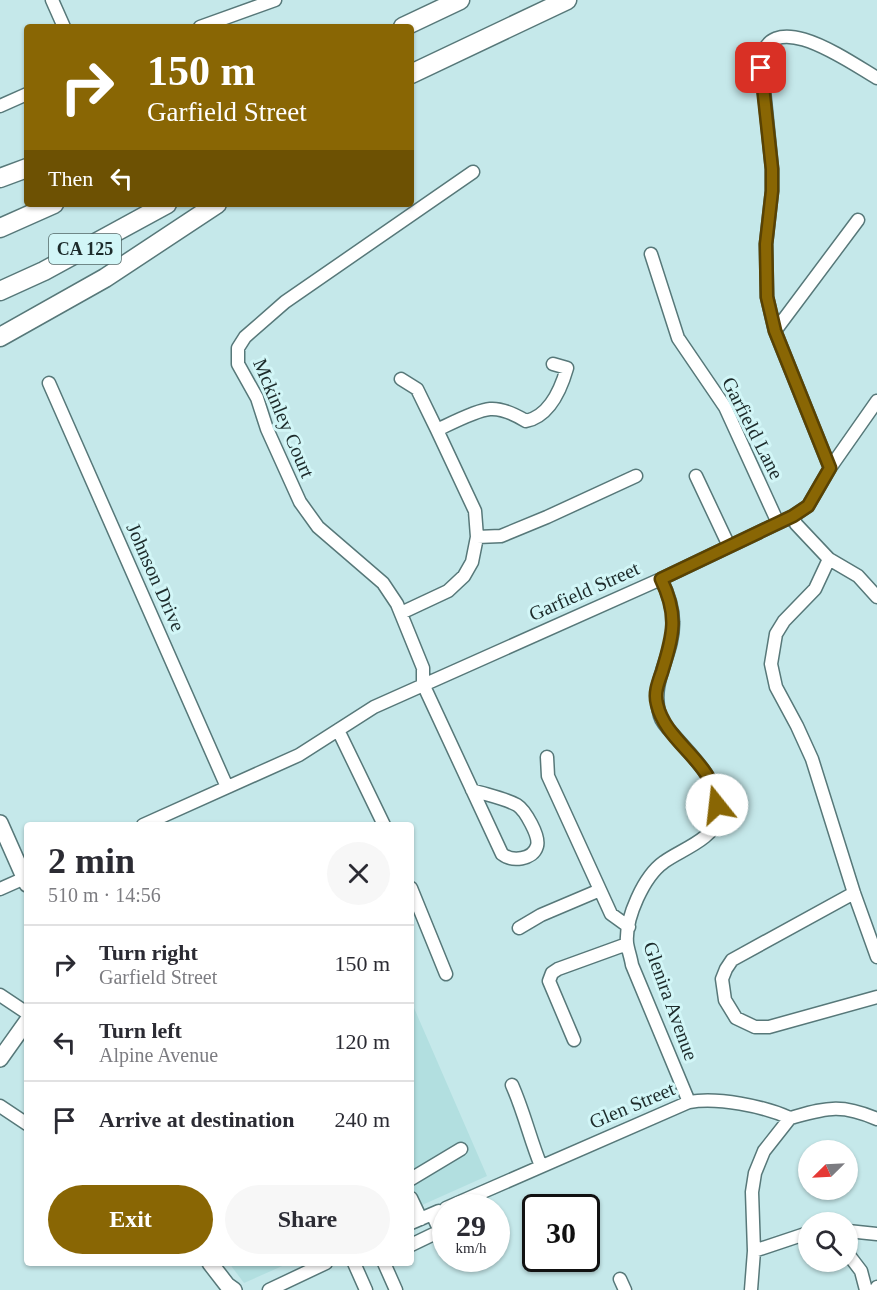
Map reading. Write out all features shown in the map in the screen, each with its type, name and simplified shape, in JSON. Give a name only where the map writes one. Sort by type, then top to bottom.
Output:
[{"type":"highway","points":[[409,24],[460,0]]},
{"type":"highway","points":[[414,73],[567,0]]},
{"type":"highway","points":[[0,178],[24,169]]},
{"type":"highway","name":"CA 125","points":[[0,228],[47,207]]},
{"type":"highway","name":"CA 125","points":[[0,291],[44,271],[161,207]]},
{"type":"highway","points":[[0,337],[105,278],[212,207]]},
{"type":"main road","points":[[0,823],[24,876]]},
{"type":"main road","points":[[0,1059],[24,1025]]},
{"type":"main road","points":[[212,1266],[228,1288]]},
{"type":"street","points":[[52,0],[63,24]]},
{"type":"street","points":[[208,24],[274,0]]},
{"type":"street","points":[[830,468],[775,331],[767,297],[766,244],[772,169],[761,68],[762,55],[772,41],[783,36],[793,36],[814,43],[877,78]]},
{"type":"street","points":[[0,106],[24,95]]},
{"type":"street","name":"Mckinley Court","points":[[423,684],[423,668],[401,613],[382,583],[318,527],[300,502],[267,429],[257,398],[238,364],[237,353],[245,337],[285,302],[473,172]]},
{"type":"street","points":[[775,331],[858,220]]},
{"type":"street","name":"Garfield Lane","points":[[651,254],[678,338],[725,407],[778,523]]},
{"type":"street","points":[[437,430],[455,421],[491,409],[514,414],[526,421],[533,420],[543,413],[561,386],[567,368],[553,364]]},
{"type":"street","points":[[401,379],[417,389],[437,430],[475,511],[477,537],[472,562],[464,576],[448,591],[401,613]]},
{"type":"street","name":"Johnson Drive","points":[[49,383],[227,787]]},
{"type":"street","name":"Garfield Street","points":[[150,822],[299,754],[374,707],[661,579],[793,516],[808,506],[830,468],[877,401]]},
{"type":"street","points":[[477,537],[501,536],[519,530],[636,476]]},
{"type":"street","points":[[696,476],[729,546]]},
{"type":"street","points":[[793,516],[796,524],[829,559],[858,576],[877,597]]},
{"type":"street","points":[[829,559],[814,589],[784,621],[776,634],[771,664],[776,687],[798,726],[812,759],[854,893],[877,957]]},
{"type":"street","name":"Glenira Avenue","points":[[661,579],[670,598],[673,624],[670,645],[656,690],[656,701],[661,720],[710,777],[716,792],[718,818],[705,838],[663,862],[644,883],[639,891],[629,927],[627,944],[632,965],[689,1102]]},
{"type":"street","points":[[423,684],[472,790],[502,854],[508,859],[531,854],[537,847],[537,838],[524,810],[516,804],[472,790]]},
{"type":"street","points":[[339,730],[383,822]]},
{"type":"street","points":[[547,757],[548,776],[611,914],[629,927]]},
{"type":"street","points":[[0,889],[24,881]]},
{"type":"street","points":[[519,928],[548,911],[600,890]]},
{"type":"street","points":[[854,893],[732,960],[722,979],[726,1000],[736,1018],[748,1026],[762,1028],[877,997]]},
{"type":"street","points":[[414,895],[446,974]]},
{"type":"street","points":[[574,1040],[549,981],[552,973],[627,944]]},
{"type":"street","points":[[0,995],[24,1011]]},
{"type":"street","points":[[512,1085],[524,1112],[524,1122],[541,1166]]},
{"type":"street","name":"Glen Street","points":[[478,1194],[689,1102],[704,1100],[773,1110],[790,1118]]},
{"type":"street","points":[[0,1106],[24,1122]]},
{"type":"street","points":[[751,1290],[754,1251],[752,1192],[755,1173],[764,1151],[790,1118],[819,1109],[835,1108],[858,1111],[877,1119]]},
{"type":"street","points":[[414,1177],[461,1149]]},
{"type":"street","points":[[414,1204],[421,1219],[440,1231],[414,1244]]},
{"type":"street","points":[[858,1233],[875,1237]]},
{"type":"street","points":[[754,1251],[798,1236]]},
{"type":"street","points":[[269,1290],[320,1266]]},
{"type":"street","points":[[355,1266],[366,1290]]},
{"type":"street","points":[[385,1266],[396,1290]]},
{"type":"street","points":[[858,1267],[867,1290]]},
{"type":"shaded area","points":[[414,1008],[487,1176],[447,1194],[432,1194],[432,1201],[414,1209]]},
{"type":"shaded area","points":[[231,1266],[282,1266],[244,1283]]},
{"type":"route","points":[[717,805],[716,792],[710,777],[661,720],[656,701],[656,690],[670,645],[673,624],[670,598],[661,579],[793,516],[808,506],[830,468],[775,331],[767,297],[766,244],[772,169],[761,68]]}]
